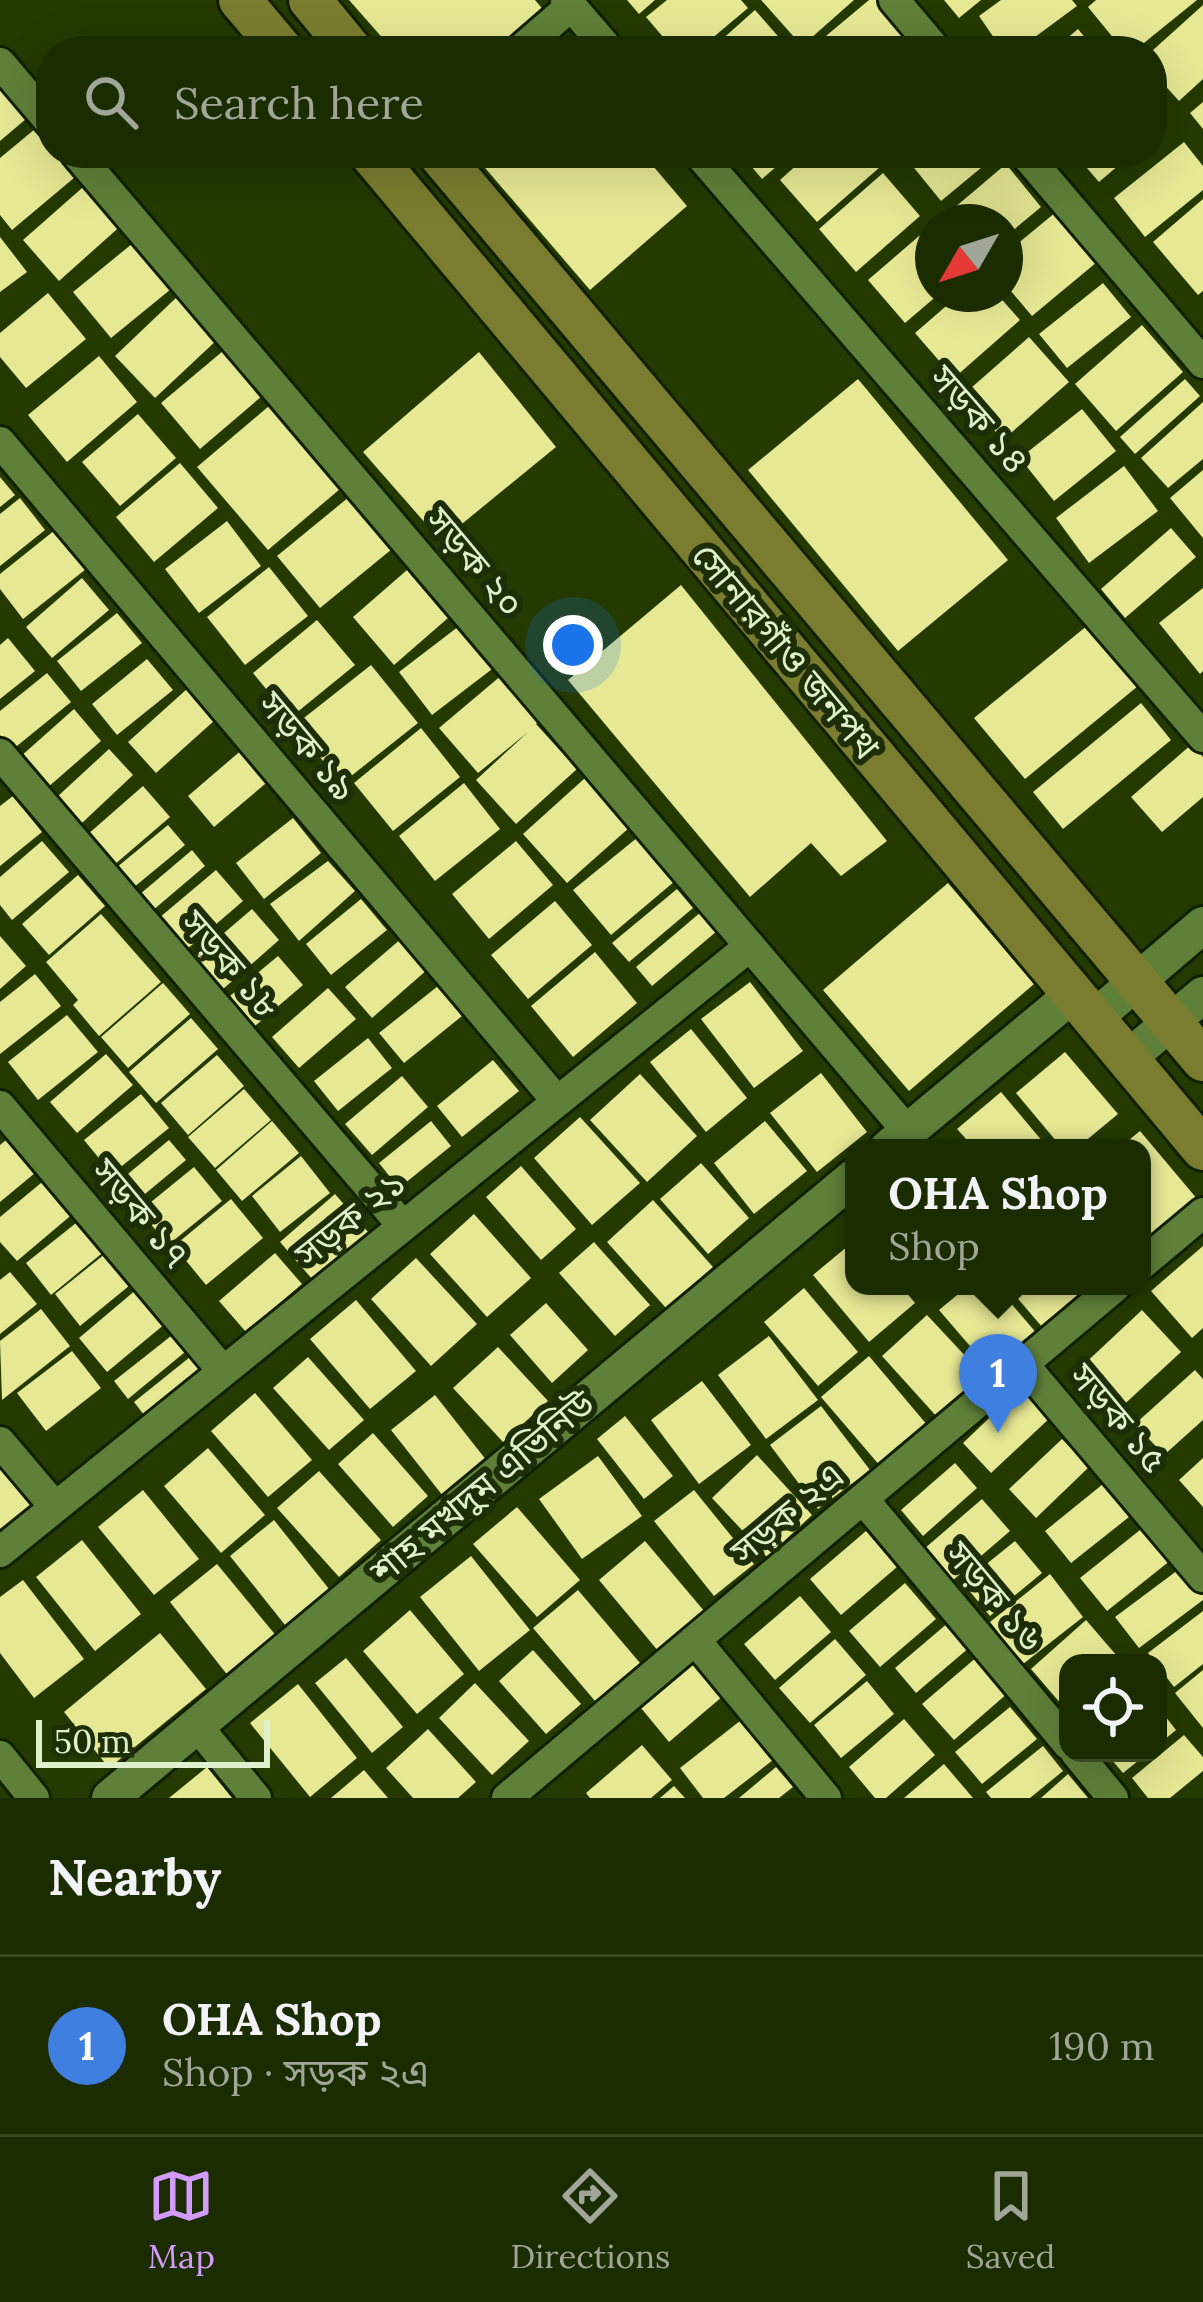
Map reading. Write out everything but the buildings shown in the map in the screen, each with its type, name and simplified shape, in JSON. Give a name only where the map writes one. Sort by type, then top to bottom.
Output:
[{"type":"main road","points":[[240,0],[271,36]]},
{"type":"main road","points":[[310,0],[340,36]]},
{"type":"main road","name":"সোনারগাঁও জনপথ","points":[[392,168],[1203,1149]]},
{"type":"main road","name":"সোনারগাঁও জনপথ","points":[[451,168],[1137,981],[1187,1008],[1203,1060]]},
{"type":"main road","points":[[800,667],[842,631]]},
{"type":"street","points":[[894,0],[924,36]]},
{"type":"street","points":[[535,36],[569,3],[597,36]]},
{"type":"street","points":[[0,63],[36,105]]},
{"type":"street","name":"সড়ক ২০","points":[[89,168],[750,946],[897,1139]]},
{"type":"street","name":"সড়ক ১৪","points":[[711,168],[1203,737]]},
{"type":"street","points":[[1037,168],[1203,364]]},
{"type":"street","name":"সড়ক ১৯","points":[[0,442],[557,1101]]},
{"type":"street","name":"সড়ক ১৮","points":[[0,754],[404,1226]]},
{"type":"street","points":[[899,1139],[1082,1007],[1137,981],[1203,925]]},
{"type":"street","name":"সড়ক ২১","points":[[0,1552],[750,946]]},
{"type":"street","points":[[1127,1060],[1187,1008]]},
{"type":"street","name":"সড়ক ১৭","points":[[0,1106],[223,1371]]},
{"type":"street","name":"শাহ মখদুম এভিনিউ","points":[[110,1798],[845,1185]]},
{"type":"street","points":[[1151,1256],[1203,1213]]},
{"type":"street","name":"সড়ক ২এ","points":[[528,1792],[696,1641],[1105,1295]]},
{"type":"street","name":"সড়ক ১৫","points":[[1023,1364],[1203,1577]]},
{"type":"street","points":[[0,1442],[55,1507]]},
{"type":"street","name":"সড়ক ১৬","points":[[863,1499],[1059,1733]]},
{"type":"street","points":[[696,1641],[826,1798]]},
{"type":"street","points":[[197,1726],[256,1798]]},
{"type":"street","points":[[0,1756],[34,1798]]},
{"type":"street","points":[[1083,1762],[1113,1798]]},
{"type":"place","name":"OHA Shop","points":[[998,1433]]}]
